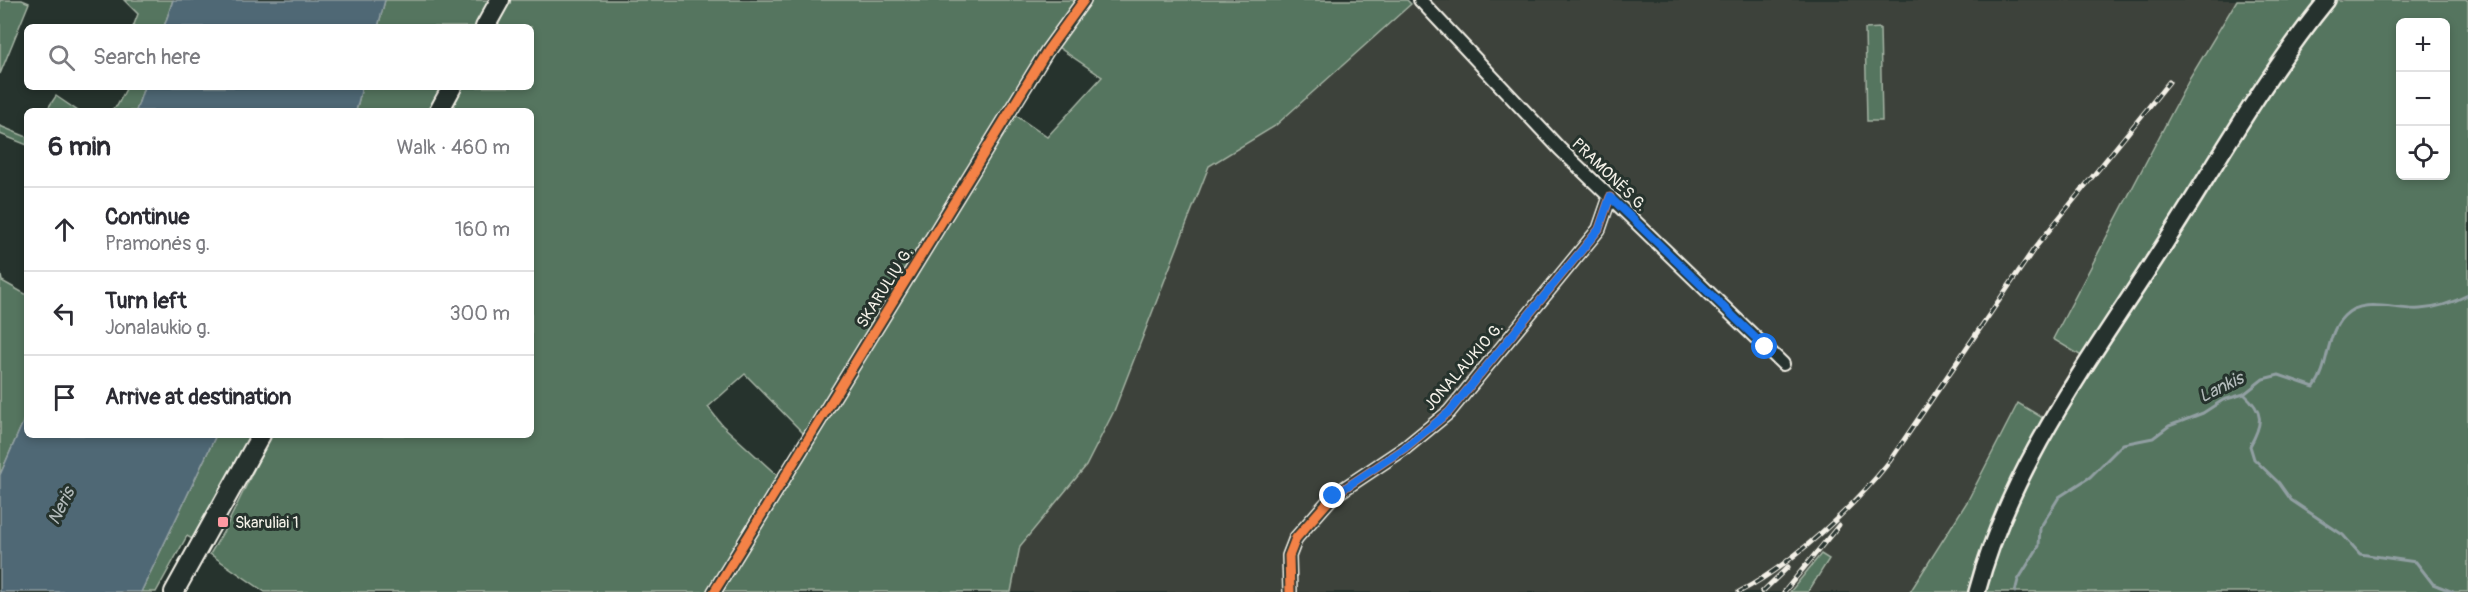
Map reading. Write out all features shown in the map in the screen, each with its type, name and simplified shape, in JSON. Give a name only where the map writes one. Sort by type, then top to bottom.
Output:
[{"type":"highway","points":[[487,24],[500,0]]},
{"type":"highway","points":[[441,108],[450,90]]},
{"type":"highway","points":[[174,592],[259,438]]},
{"type":"main road","points":[[1977,592],[1999,524],[2051,423],[2258,97],[2327,0]]},
{"type":"street","name":"SKARULIŲ G.","points":[[714,592],[1047,51],[1084,0]]},
{"type":"street","name":"PRAMONĖS G.","points":[[1420,0],[1560,148],[1783,364]]},
{"type":"street","name":"JONALAUKIO G.","points":[[1290,592],[1289,556],[1296,538],[1333,496],[1405,448],[1449,412],[1599,229],[1610,197]]},
{"type":"shaded area","points":[[1416,0],[2237,0],[2190,78],[2053,338],[2085,359],[2046,421],[2018,403],[1967,502],[1910,592],[1808,592],[1829,559],[1821,554],[1790,592],[1011,592],[1020,546],[1086,466],[1114,411],[1209,166],[1275,126]]},
{"type":"green space","points":[[0,0],[22,0],[29,3],[0,74]]},
{"type":"green space","points":[[124,0],[173,0],[165,24],[134,24],[138,14]]},
{"type":"green space","points":[[385,0],[490,0],[477,24],[379,24]]},
{"type":"green space","points":[[510,0],[1080,0],[808,438],[745,374],[708,407],[722,425],[780,478],[708,592],[265,592],[210,554],[225,529],[270,438],[534,438],[534,108],[452,108],[461,90],[534,90],[534,24],[498,24]]},
{"type":"green space","points":[[1092,0],[1407,0],[1411,4],[1275,126],[1209,166],[1114,411],[1086,466],[1020,546],[1011,592],[722,592],[1015,115],[1047,137],[1102,77],[1058,47]]},
{"type":"green space","points":[[2237,0],[2468,0],[2468,592],[1910,592],[1967,502],[2018,403],[2046,420],[2085,358],[2053,339],[2190,78]]},
{"type":"green space","points":[[1880,28],[1882,121],[1867,121],[1865,29]]},
{"type":"green space","points":[[125,90],[143,90],[137,108],[114,108]]},
{"type":"green space","points":[[361,90],[440,90],[431,108],[357,108]]},
{"type":"green space","points":[[56,96],[74,108],[48,108]]},
{"type":"green space","points":[[0,126],[24,136],[24,144],[0,134]]},
{"type":"green space","points":[[0,271],[2,281],[24,293],[24,420],[0,475]]},
{"type":"green space","points":[[215,438],[249,438],[194,540],[187,536],[156,592],[141,592]]},
{"type":"green space","points":[[1821,554],[1829,559],[1808,592],[1790,592]]},
{"type":"water","points":[[173,0],[385,0],[379,24],[165,24]]},
{"type":"water","points":[[143,90],[361,90],[357,108],[137,108]]},
{"type":"water","name":"Neris","points":[[24,420],[24,438],[215,438],[141,592],[0,592],[0,475]]},
{"type":"waterway","name":"Lankis","points":[[2015,592],[2018,580],[2039,546],[2040,528],[2059,497],[2090,477],[2123,444],[2153,438],[2169,426],[2203,413],[2223,400],[2244,394],[2263,379],[2279,375],[2314,387],[2323,370],[2334,332],[2344,316],[2352,310],[2370,306],[2427,308],[2445,305],[2468,295]]},
{"type":"waterway","points":[[2244,394],[2255,406],[2259,418],[2257,431],[2250,446],[2254,459],[2279,483],[2291,500],[2343,535],[2360,554],[2416,562],[2433,584],[2453,592]]},
{"type":"railway","points":[[1739,592],[1759,581],[1800,551],[1858,498],[1874,480],[1889,462],[2034,249],[2169,82]]},
{"type":"railway","points":[[1784,592],[1839,525]]},
{"type":"railway","points":[[1762,592],[1788,567]]},
{"type":"cycle path","points":[[714,592],[1047,51],[1084,0]]},
{"type":"cycle path","points":[[1290,592],[1289,556],[1296,538],[1333,496],[1405,448],[1449,412],[1599,229],[1610,197]]},
{"type":"place","name":"Skaruliai 1","points":[[223,522]]},
{"type":"route","points":[[1333,496],[1405,448],[1449,412],[1599,229],[1610,197],[1765,347]]}]
